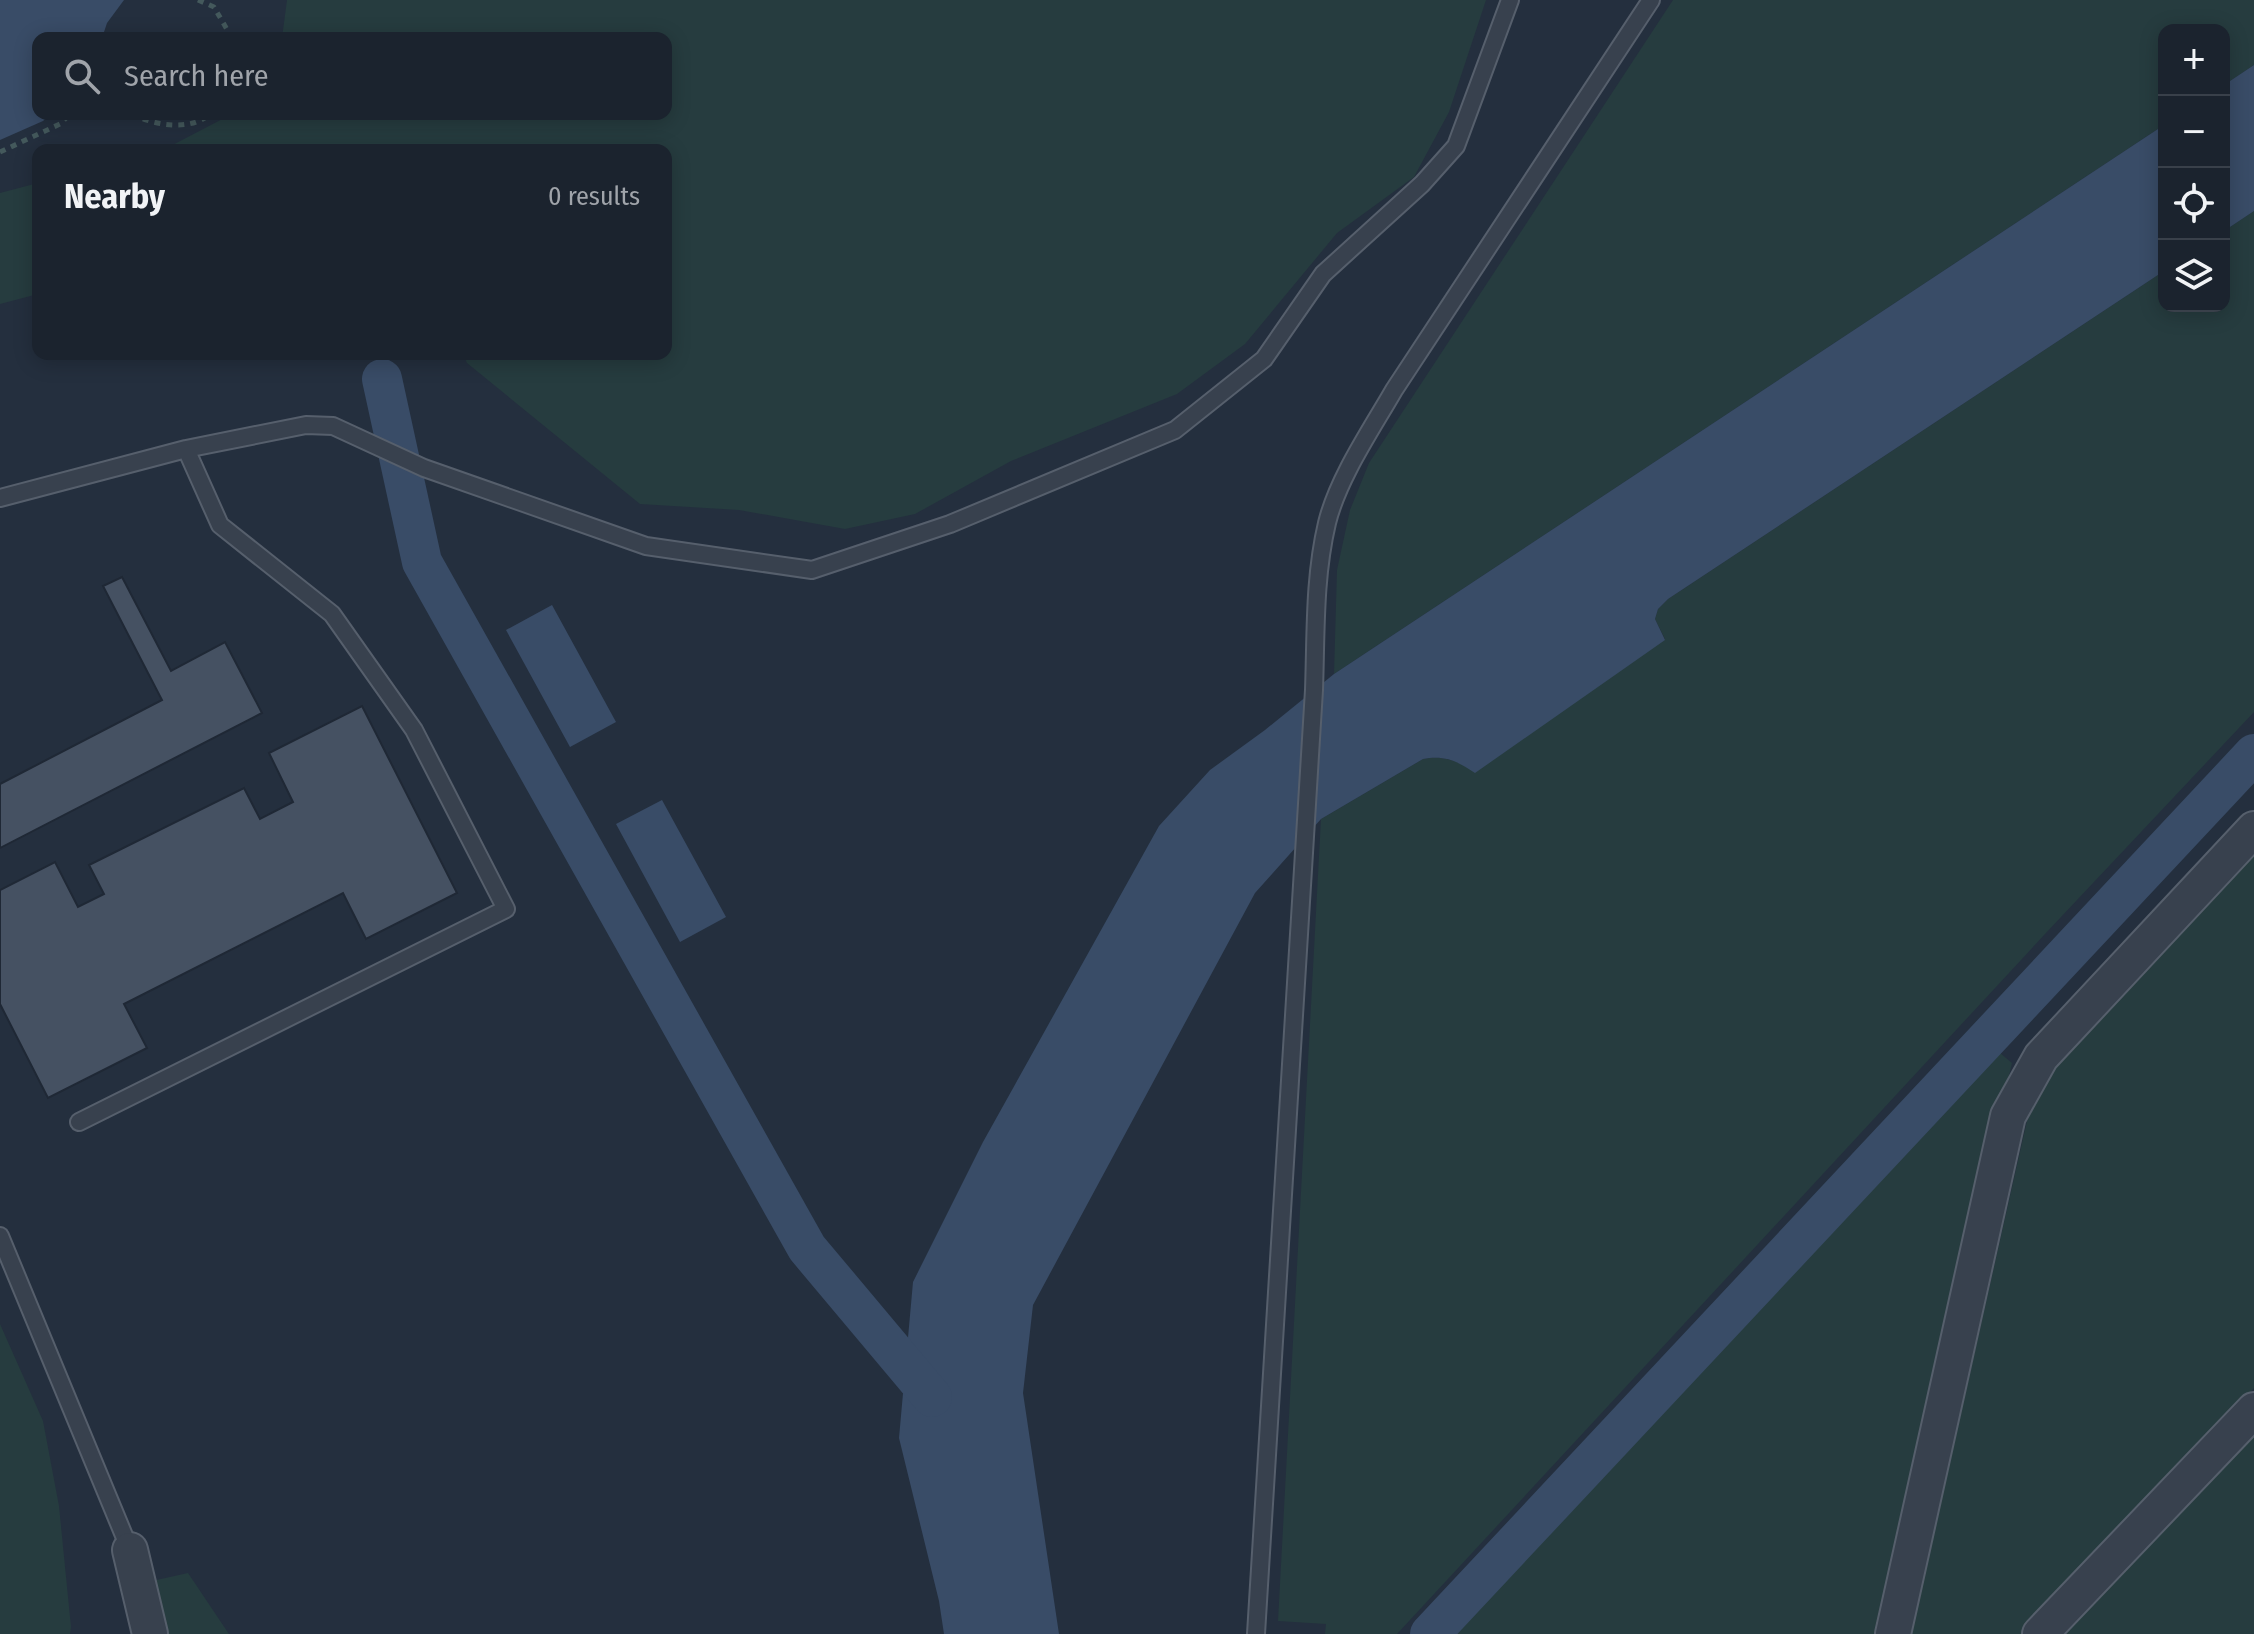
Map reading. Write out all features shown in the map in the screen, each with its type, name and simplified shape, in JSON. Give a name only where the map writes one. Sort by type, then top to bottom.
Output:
[{"type":"street","points":[[1893,1634],[2008,1116],[2041,1057],[2254,829]]},
{"type":"street","points":[[2040,1634],[2254,1410]]},
{"type":"street","points":[[130,1550],[146,1630]]},
{"type":"lane","points":[[0,498],[186,449],[306,425],[333,426],[424,468],[646,546],[812,570],[950,524],[1175,430],[1264,359],[1323,274],[1422,184],[1456,146],[1510,0]]},
{"type":"lane","points":[[1256,1634],[1314,690],[1318,578],[1328,520],[1355,457],[1394,390],[1651,0]]},
{"type":"lane","points":[[79,1122],[506,909],[405,717],[332,614],[220,525],[186,449]]},
{"type":"lane","points":[[0,1236],[130,1550]]},
{"type":"path","points":[[198,0],[214,7],[229,32]]},
{"type":"path","points":[[0,152],[64,120]]},
{"type":"path","points":[[150,120],[167,126],[204,120]]},
{"type":"green space","points":[[287,0],[1486,0],[1449,112],[1414,177],[1337,233],[1245,344],[1177,394],[1011,461],[915,514],[845,529],[739,510],[640,504],[467,363],[466,360],[672,360],[672,144],[174,144],[220,120],[672,120],[672,32],[283,32]]},
{"type":"green space","points":[[1673,0],[2254,0],[2254,65],[2230,81],[2230,24],[2158,24],[2158,129],[1334,674],[1337,570],[1350,510],[1369,463]]},
{"type":"green space","points":[[32,185],[32,296],[0,304],[0,193]]},
{"type":"green space","points":[[2254,211],[2254,712],[1397,1634],[1325,1634],[1326,1624],[1278,1621],[1321,819],[1423,759],[1450,760],[1475,772],[1665,639],[1655,619],[1658,609],[1668,599],[2158,275],[2158,312],[2230,312],[2230,227]]},
{"type":"green space","points":[[2254,852],[2254,1388],[2024,1634],[1911,1634],[2027,1121],[2049,1068]]},
{"type":"green space","points":[[2000,1053],[2012,1063],[1876,1634],[1455,1634]]},
{"type":"green space","points":[[0,1324],[43,1421],[59,1506],[70,1634],[0,1634]]},
{"type":"green space","points":[[2254,1433],[2254,1634],[2059,1634]]},
{"type":"green space","points":[[188,1573],[229,1634],[163,1634],[152,1581]]},
{"type":"water","points":[[0,0],[124,0],[104,32],[32,32],[32,120],[44,120],[0,140]]},
{"type":"water","points":[[2254,65],[2254,211],[2230,227],[2230,96],[2230,81]]},
{"type":"water","points":[[2158,129],[2158,275],[1668,599],[1658,609],[1655,619],[1665,640],[1475,773],[1450,760],[1423,759],[1321,819],[1255,893],[1033,1305],[1023,1393],[1059,1634],[944,1634],[939,1601],[899,1438],[913,1282],[983,1142],[1159,826],[1210,770],[1334,674]]},
{"type":"water","points":[[552,605],[616,722],[570,747],[506,630]]},
{"type":"water","points":[[662,800],[726,917],[680,942],[616,824]]},
{"type":"building","points":[[122,577],[171,671],[225,642],[262,713],[0,848],[0,784],[162,700],[103,586]]},
{"type":"building","points":[[362,706],[457,893],[366,939],[343,893],[124,1004],[147,1048],[48,1098],[0,1004],[0,890],[55,862],[78,907],[104,894],[89,865],[244,788],[260,819],[293,802],[269,753]]},
{"type":"waterway","points":[[382,379],[422,562],[807,1248],[932,1397]]},
{"type":"waterway","points":[[1430,1634],[2254,754]]}]
